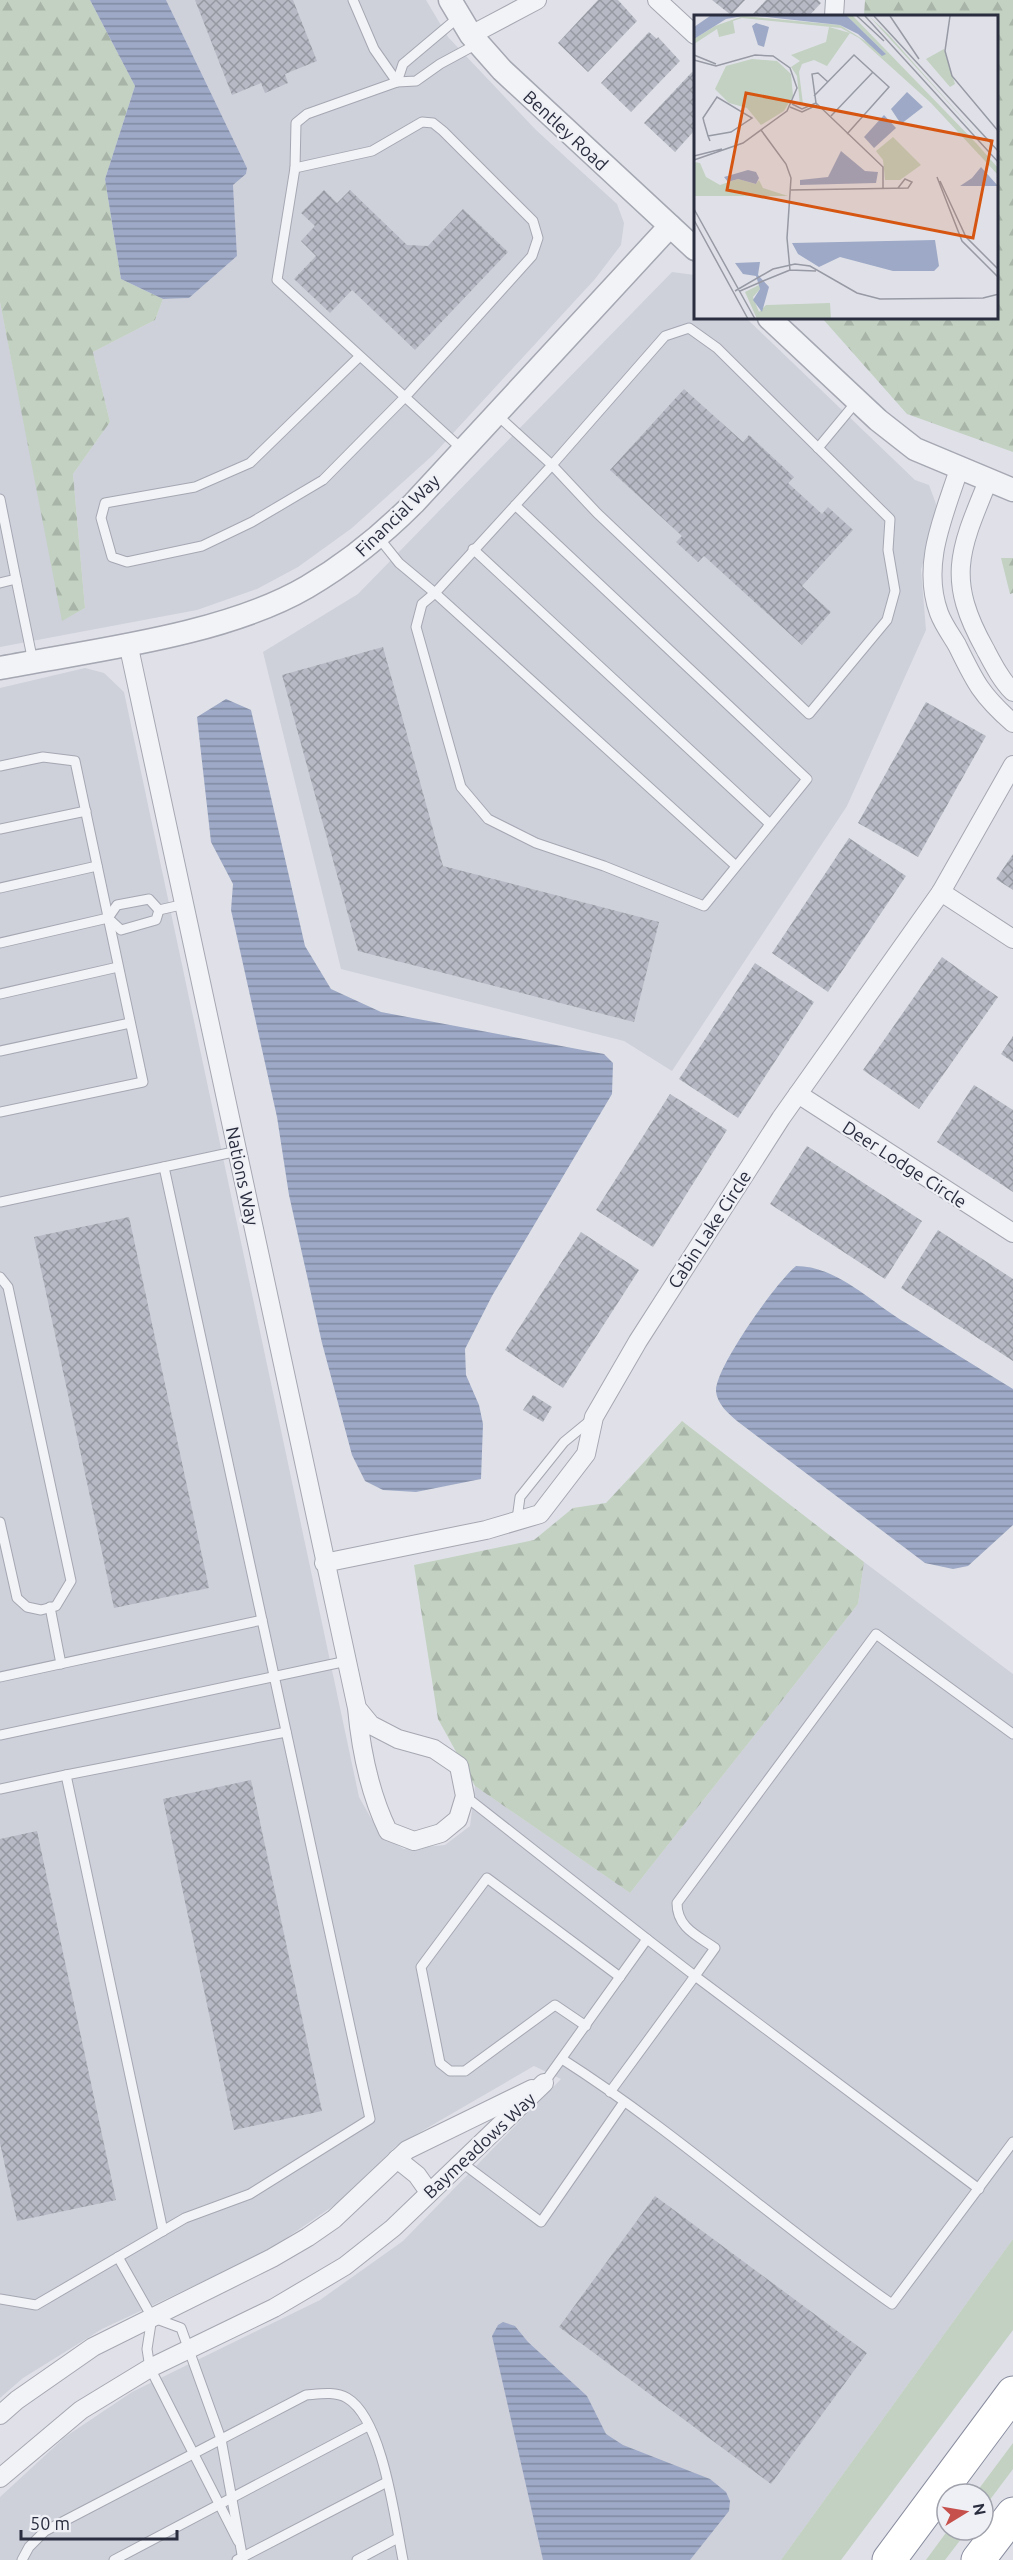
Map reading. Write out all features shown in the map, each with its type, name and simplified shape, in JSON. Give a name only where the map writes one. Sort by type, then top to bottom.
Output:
[{"type":"highway","points":[[889,2560],[1013,2393]]},
{"type":"highway","points":[[978,2560],[1013,2514]]},
{"type":"street","points":[[465,24],[537,0]]},
{"type":"street","points":[[657,0],[694,34]]},
{"type":"street","points":[[834,15],[836,0]]},
{"type":"street","name":"Bentley Road","points":[[465,24],[502,70],[694,248]]},
{"type":"street","name":"Financial Way","points":[[0,668],[201,628],[252,612],[305,588],[379,538],[670,226]]},
{"type":"street","points":[[770,320],[857,401],[915,448],[959,470],[1013,490]]},
{"type":"street","points":[[959,470],[932,557],[934,596],[939,615],[976,686],[1013,723]]},
{"type":"street","points":[[988,481],[969,527],[960,568],[960,587],[980,640],[996,669],[1013,692]]},
{"type":"street","name":"Nations Way","points":[[128,643],[357,1708],[360,1744],[375,1805],[388,1831],[414,1840],[441,1833],[458,1819],[465,1796]]},
{"type":"street","name":"Cabin Lake Circle","points":[[324,1563],[486,1530],[540,1514],[586,1454],[594,1417],[638,1341],[798,1094],[941,892],[1013,765]]},
{"type":"street","points":[[941,892],[1013,939]]},
{"type":"street","name":"Deer Lodge Circle","points":[[798,1094],[1013,1233]]},
{"type":"street","points":[[357,1708],[371,1725],[398,1739],[434,1749],[459,1766],[465,1796]]},
{"type":"street","name":"Baymeadows Way","points":[[0,2415],[26,2393],[93,2347],[272,2258],[308,2237],[334,2219],[407,2150],[544,2083]]},
{"type":"street","name":"Baymeadows Way","points":[[0,2478],[81,2410],[150,2368],[274,2308],[345,2266],[393,2228],[544,2083]]},
{"type":"street","points":[[397,2159],[417,2175],[429,2192]]},
{"type":"lane","points":[[352,0],[374,49],[397,82]]},
{"type":"lane","points":[[397,82],[403,64],[465,24]]},
{"type":"lane","points":[[463,450],[277,280],[295,168],[296,123],[307,114],[397,82],[416,81],[440,64],[465,24]]},
{"type":"lane","points":[[295,168],[372,151],[422,122],[433,123],[533,221],[538,238],[532,256],[406,396],[323,480],[252,522],[202,546],[127,562],[112,557],[101,518],[105,503],[195,487],[250,463],[360,356]]},
{"type":"lane","points":[[495,414],[552,465],[597,513],[809,714],[887,621],[895,591],[888,550],[890,519],[717,348],[689,328],[665,336],[552,465],[514,505],[473,549],[435,593],[422,604],[416,627],[461,787],[488,819],[536,843],[604,866],[704,906],[807,779],[514,505]]},
{"type":"lane","points":[[818,448],[857,401]]},
{"type":"lane","points":[[0,499],[33,662]]},
{"type":"lane","points":[[379,538],[399,563],[736,866]]},
{"type":"lane","points":[[473,549],[770,824]]},
{"type":"lane","points":[[0,583],[16,579]]},
{"type":"lane","points":[[0,766],[43,756],[75,761],[143,1082],[0,1112]]},
{"type":"lane","points":[[0,829],[86,811]]},
{"type":"lane","points":[[0,888],[97,866]]},
{"type":"lane","points":[[0,943],[108,918],[117,905],[149,899],[159,910]]},
{"type":"lane","points":[[159,910],[184,904]]},
{"type":"lane","points":[[108,918],[121,930],[156,920],[159,910]]},
{"type":"lane","points":[[0,994],[118,967]]},
{"type":"lane","points":[[0,1052],[130,1023]]},
{"type":"lane","points":[[0,1202],[238,1151]]},
{"type":"lane","points":[[0,2299],[36,2305],[185,2218],[250,2194],[370,2119],[164,1167]]},
{"type":"lane","points":[[0,1277],[8,1287],[71,1581],[56,1606],[41,1610],[27,1607],[17,1598],[0,1522]]},
{"type":"lane","points":[[517,1519],[520,1497],[564,1442],[594,1417]]},
{"type":"lane","points":[[50,1607],[61,1664]]},
{"type":"lane","points":[[0,1677],[262,1620]]},
{"type":"lane","points":[[610,2092],[715,1948],[682,1925],[677,1916],[677,1903],[876,1634],[1013,1734]]},
{"type":"lane","points":[[0,1735],[347,1661]]},
{"type":"lane","points":[[0,1789],[286,1732]]},
{"type":"lane","points":[[66,1775],[163,2231]]},
{"type":"lane","points":[[465,1796],[695,1976],[979,2188]]},
{"type":"lane","points":[[586,2026],[555,2005],[465,2071],[450,2072],[440,2063],[421,1967],[487,1878],[620,1977]]},
{"type":"lane","points":[[544,2083],[647,1939]]},
{"type":"lane","points":[[562,2059],[624,2102],[842,2269],[892,2304],[1013,2142]]},
{"type":"lane","points":[[461,2162],[541,2222],[624,2102]]},
{"type":"lane","points":[[118,2257],[152,2317],[147,2349],[150,2368],[237,2541]]},
{"type":"lane","points":[[152,2317],[181,2328],[189,2348],[221,2439],[240,2559],[387,2482]]},
{"type":"lane","points":[[22,2560],[29,2547],[45,2531],[306,2395],[331,2393],[347,2398],[361,2412],[381,2451],[402,2560]]},
{"type":"lane","points":[[114,2560],[368,2426]]},
{"type":"lane","points":[[357,2560],[398,2538]]},
{"type":"shaded area","points":[[166,0],[426,0],[448,37],[536,130],[617,204],[624,223],[621,245],[595,279],[433,455],[352,528],[298,567],[257,589],[197,610],[0,647],[0,302],[63,620],[85,608],[73,474],[110,422],[93,352],[155,320],[163,299],[189,298],[237,256],[233,185],[246,174],[247,168]]},
{"type":"shaded area","points":[[672,272],[694,275],[694,320],[748,320],[915,480],[929,485],[936,504],[935,519],[921,570],[926,630],[847,806],[672,1071],[624,1041],[341,969],[263,652],[358,594]]},
{"type":"shaded area","points":[[85,668],[104,673],[124,692],[359,1797],[381,1836],[404,1849],[445,1845],[470,1826],[475,1786],[630,1893],[858,1604],[864,1562],[1013,1674],[1013,2239],[781,2560],[0,2560],[0,2497],[65,2437],[132,2392],[320,2300],[403,2241],[561,2079],[534,2066],[396,2146],[336,2204],[266,2252],[102,2329],[23,2378],[0,2398],[0,688]]},
{"type":"green space","points":[[0,0],[90,0],[135,86],[105,179],[121,279],[163,299],[155,320],[93,352],[110,422],[73,474],[85,608],[62,621],[0,302]]},
{"type":"green space","points":[[865,0],[1013,0],[1013,452],[907,414],[824,320],[998,320],[998,15],[864,15]]},
{"type":"green space","points":[[1001,558],[1013,558],[1013,593],[1010,594]]},
{"type":"green space","points":[[682,1421],[864,1562],[858,1604],[630,1893],[475,1786],[438,1719],[414,1565],[534,1540],[573,1508],[606,1503]]},
{"type":"green space","points":[[1013,2239],[1013,2330],[841,2560],[781,2560]]},
{"type":"green space","points":[[1013,2443],[1013,2469],[995,2493],[995,2482],[984,2482]]},
{"type":"green space","points":[[939,2542],[959,2542],[945,2560],[926,2560]]},
{"type":"water","points":[[90,0],[166,0],[247,168],[246,174],[233,185],[237,256],[189,298],[163,299],[121,279],[105,179],[135,86]]},
{"type":"water","points":[[226,699],[251,710],[305,946],[331,989],[381,1012],[604,1054],[613,1063],[612,1094],[492,1296],[465,1349],[466,1375],[479,1405],[483,1424],[481,1479],[416,1492],[383,1490],[365,1481],[352,1455],[322,1343],[289,1195],[277,1117],[231,910],[233,884],[211,842],[197,717]]},
{"type":"water","points":[[796,1266],[826,1272],[840,1279],[893,1315],[1013,1389],[1013,1525],[968,1566],[953,1569],[925,1563],[737,1421],[721,1404],[716,1391],[725,1364],[762,1306]]},
{"type":"water","points":[[503,2322],[515,2326],[528,2342],[587,2396],[606,2434],[623,2445],[710,2479],[726,2492],[730,2501],[729,2511],[690,2560],[543,2560],[492,2336],[498,2325]]},
{"type":"building","points":[[195,0],[293,0],[317,61],[285,74],[288,83],[265,93],[261,83],[232,95]]},
{"type":"building","points":[[598,0],[618,0],[637,21],[588,72],[558,43]]},
{"type":"building","points":[[712,0],[745,0],[731,15]]},
{"type":"building","points":[[766,0],[818,0],[821,3],[810,15],[752,15]]},
{"type":"building","points":[[649,32],[657,39],[658,37],[680,61],[631,112],[601,83]]},
{"type":"building","points":[[692,72],[694,73],[694,131],[675,152],[644,123]]},
{"type":"building","points":[[324,190],[337,203],[350,190],[407,245],[428,246],[463,209],[508,252],[415,350],[352,290],[330,313],[294,279],[316,256],[301,241],[315,226],[301,213]]},
{"type":"building","points":[[684,389],[743,442],[749,435],[794,477],[788,483],[822,514],[828,507],[853,530],[802,586],[831,612],[802,645],[704,556],[698,562],[676,542],[682,536],[610,470]]},
{"type":"building","points":[[383,647],[443,866],[659,922],[634,1022],[358,951],[282,675]]},
{"type":"building","points":[[926,702],[986,736],[918,857],[858,823]]},
{"type":"building","points":[[849,838],[906,876],[828,992],[772,953]]},
{"type":"building","points":[[1013,854],[1013,890],[996,879]]},
{"type":"building","points":[[942,957],[998,997],[919,1109],[863,1070]]},
{"type":"building","points":[[755,963],[814,1002],[738,1118],[679,1079]]},
{"type":"building","points":[[1013,1036],[1013,1062],[1001,1054]]},
{"type":"building","points":[[974,1085],[1013,1110],[1013,1192],[937,1142]]},
{"type":"building","points":[[670,1094],[727,1130],[653,1247],[596,1210]]},
{"type":"building","points":[[807,1146],[922,1221],[885,1279],[770,1204]]},
{"type":"building","points":[[129,1217],[209,1588],[114,1608],[34,1237]]},
{"type":"building","points":[[938,1230],[1013,1279],[1013,1361],[901,1288]]},
{"type":"building","points":[[581,1232],[639,1270],[563,1388],[505,1350]]},
{"type":"building","points":[[533,1395],[552,1407],[543,1422],[523,1410]]},
{"type":"building","points":[[251,1780],[322,2111],[234,2130],[163,1799]]},
{"type":"building","points":[[37,1831],[116,2200],[17,2221],[0,2143],[0,1839]]},
{"type":"building","points":[[655,2196],[867,2353],[771,2484],[559,2327]]}]
